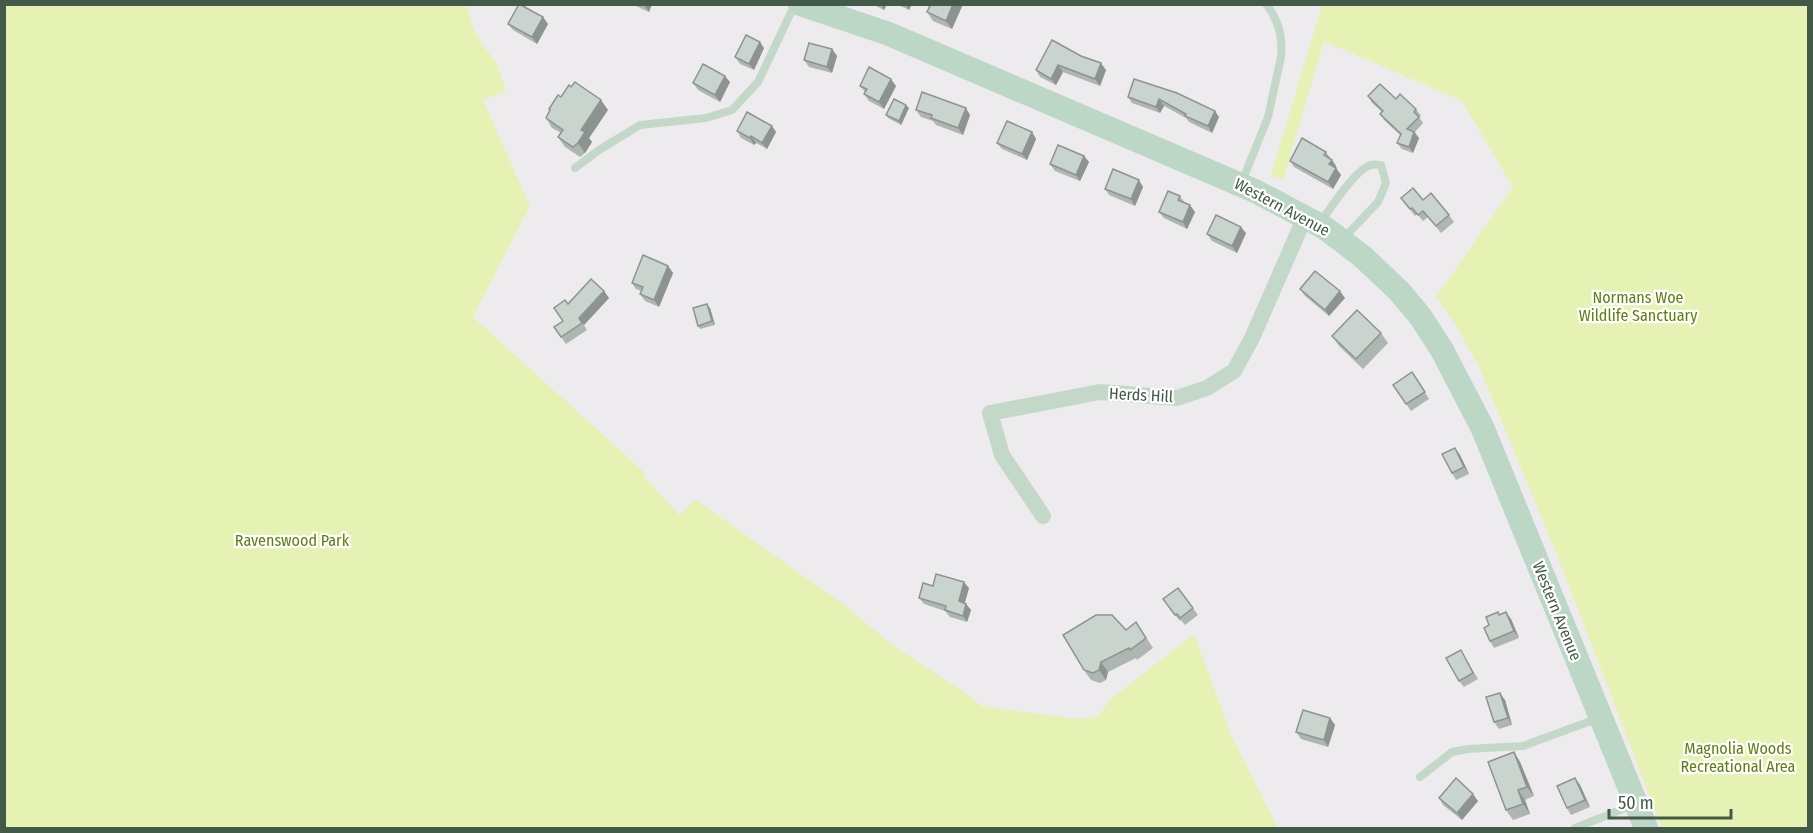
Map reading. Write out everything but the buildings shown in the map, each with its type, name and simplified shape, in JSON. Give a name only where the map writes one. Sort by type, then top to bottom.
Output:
[{"type":"main road","name":"Western Avenue","points":[[800,4],[889,34],[1240,184],[1312,221],[1342,241],[1363,257],[1399,291],[1420,316],[1442,350],[1483,429],[1646,828]]},
{"type":"street","name":"Herds Hill","points":[[1043,516],[1002,455],[990,413],[1100,392],[1177,398],[1208,388],[1234,371],[1312,221]]},
{"type":"lane","points":[[575,168],[640,125],[706,118],[732,110],[759,82],[795,4]]},
{"type":"lane","points":[[1240,184],[1268,117],[1281,57],[1282,49],[1276,20],[1266,4]]},
{"type":"lane","points":[[1312,221],[1363,169],[1371,165],[1381,165],[1386,183],[1378,202],[1342,241]]},
{"type":"lane","points":[[1420,777],[1452,752],[1523,746],[1600,717]]},
{"type":"lane","points":[[1575,828],[1635,804]]},
{"type":"green space","name":"Ravenswood Park","points":[[5,4],[466,5],[473,28],[497,63],[506,91],[483,100],[530,206],[473,317],[644,472],[643,475],[679,515],[696,500],[846,606],[891,644],[981,706],[1079,719],[1098,716],[1111,699],[1194,634],[1232,737],[1278,828],[5,828]]},
{"type":"green space","name":"Normans Woe Wildlife Sanctuary","points":[[1322,5],[1808,5],[1808,828],[1662,828],[1557,555],[1480,369],[1457,327],[1436,297],[1513,187],[1462,101],[1324,41],[1283,180],[1271,175]]},
{"type":"park label","name":"Magnolia Woods Recreational Area","points":[[1738,757]]}]
